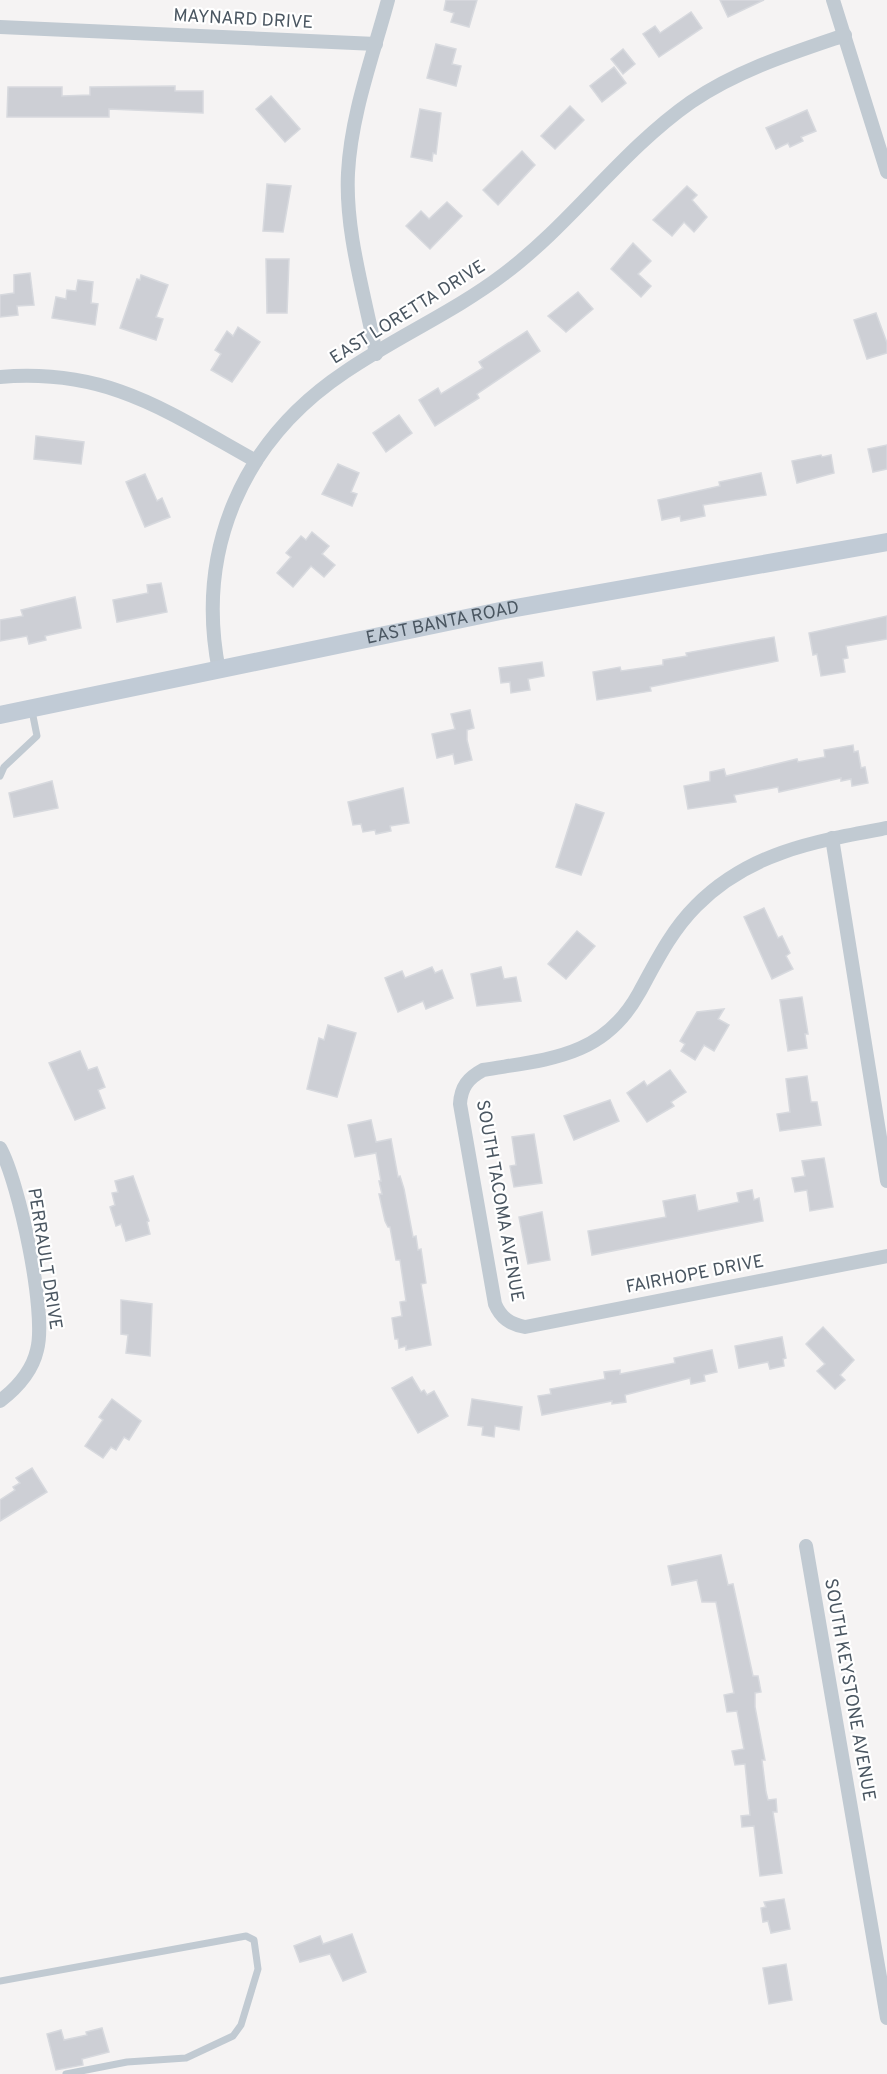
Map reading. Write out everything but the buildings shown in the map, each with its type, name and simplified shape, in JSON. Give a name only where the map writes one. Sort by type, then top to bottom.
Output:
[{"type":"street","points":[[376,354],[351,225],[348,189],[354,125],[388,0]]},
{"type":"street","points":[[833,0],[887,172]]},
{"type":"street","name":"MAYNARD DRIVE","points":[[0,27],[376,44]]},
{"type":"street","name":"EAST LORETTA DRIVE","points":[[219,670],[211,624],[214,566],[229,511],[256,461],[282,428],[306,403],[345,372],[456,307],[504,274],[554,231],[640,144],[690,103],[753,68],[844,35]]},
{"type":"street","points":[[0,377],[56,375],[113,387],[153,404],[256,461]]},
{"type":"street","name":"EAST BANTA ROAD","points":[[0,715],[505,610],[887,542]]},
{"type":"street","points":[[887,828],[832,838],[887,1181]]},
{"type":"street","name":"SOUTH TACOMA AVENUE","points":[[511,1322],[500,1314],[494,1299],[460,1107],[461,1092],[466,1083],[483,1070],[565,1056],[603,1036],[628,1010],[669,939],[697,905],[730,877],[761,859],[802,844],[832,838]]},
{"type":"street","name":"PERRAULT DRIVE","points":[[0,1148],[20,1201],[40,1329],[37,1351],[29,1370],[17,1387],[0,1401]]},
{"type":"street","name":"FAIRHOPE DRIVE","points":[[511,1322],[525,1327],[887,1256]]},
{"type":"street","name":"SOUTH KEYSTONE AVENUE","points":[[806,1546],[887,2018]]},
{"type":"lane","points":[[0,776],[4,767],[37,736],[32,708]]},
{"type":"lane","points":[[0,1981],[246,1936],[254,1940],[258,1969],[241,2025],[233,2036],[186,2058],[127,2062],[66,2074]]}]
